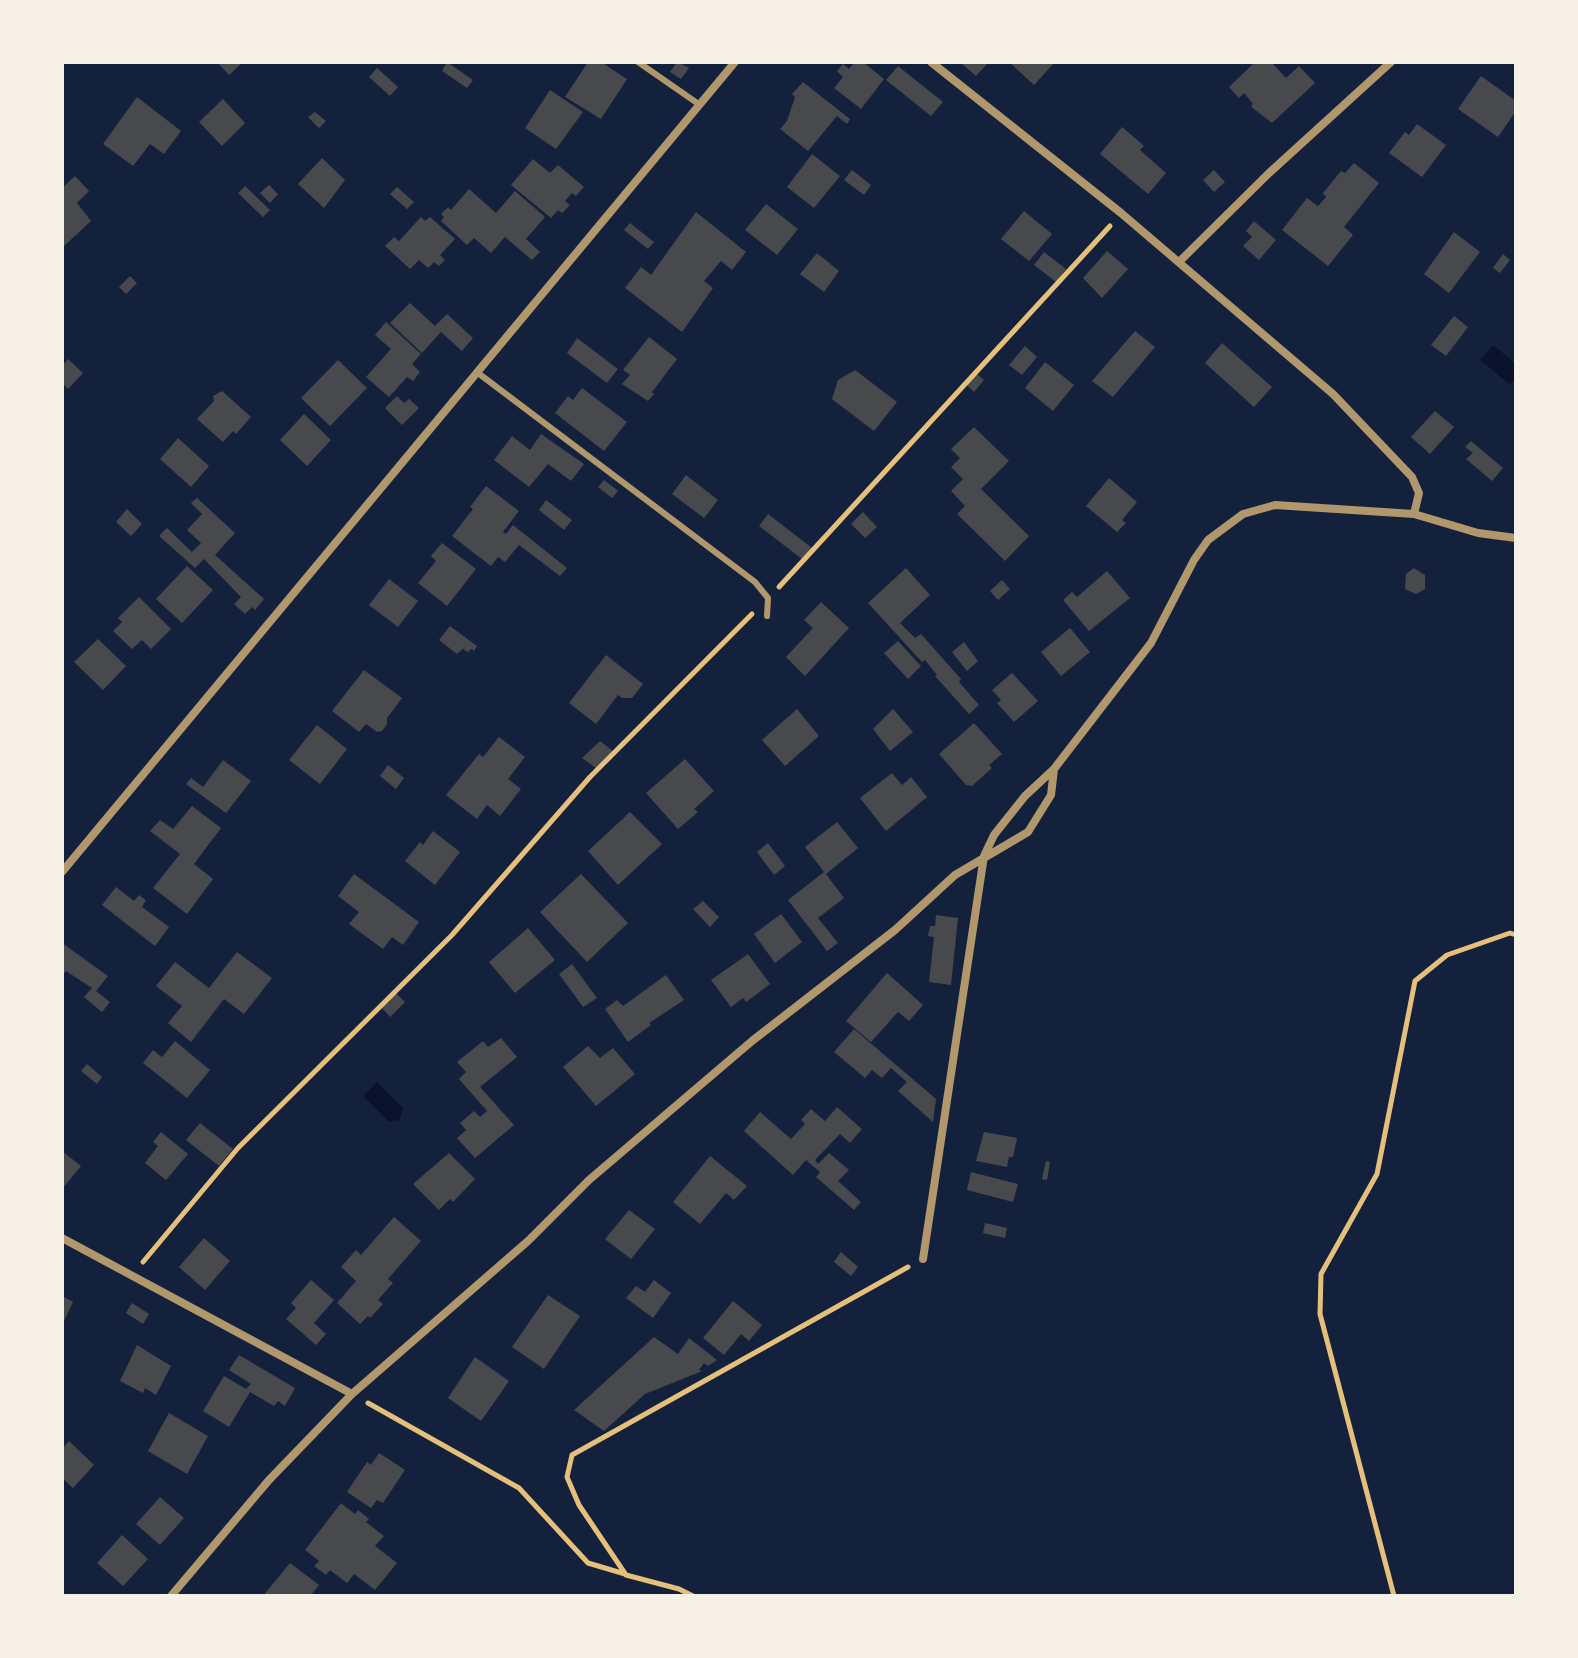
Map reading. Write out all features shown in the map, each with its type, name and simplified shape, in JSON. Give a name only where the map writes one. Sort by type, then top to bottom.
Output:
[{"type":"street","points":[[62,872],[735,62]]},
{"type":"street","points":[[931,62],[1121,213],[1333,394],[1412,477],[1419,493],[1414,514]]},
{"type":"street","points":[[1179,262],[1268,174],[1391,62]]},
{"type":"street","points":[[923,1259],[984,856],[994,835],[1025,796],[1054,769],[1151,643],[1194,560],[1208,540],[1243,514],[1275,505],[1414,514],[1478,533],[1516,538]]},
{"type":"street","points":[[171,1596],[269,1480],[352,1394],[528,1241],[612,1160],[752,1041],[895,930],[955,875],[1028,832],[1051,795],[1054,769]]},
{"type":"street","points":[[62,1238],[352,1394]]},
{"type":"lane","points":[[638,62],[700,105]]},
{"type":"lane","points":[[478,373],[755,582],[768,598],[767,616]]},
{"type":"path","points":[[133,1276],[238,1148],[452,935],[590,777],[768,598],[1121,213]]},
{"type":"path","points":[[1394,1596],[1320,1314],[1321,1274],[1377,1174],[1415,981],[1447,955],[1510,933],[1516,935]]},
{"type":"path","points":[[626,1575],[579,1505],[567,1477],[572,1455],[923,1259]]},
{"type":"path","points":[[352,1394],[519,1488],[588,1563],[679,1589],[693,1596]]},
{"type":"water","points":[[1493,345],[1516,364],[1516,378],[1510,385],[1480,360]]},
{"type":"water","points":[[377,1082],[403,1108],[399,1121],[389,1122],[363,1096]]},
{"type":"building","points":[[217,62],[243,62],[229,75]]},
{"type":"building","points":[[447,62],[473,80],[467,88],[442,71]]},
{"type":"building","points":[[588,62],[601,62],[627,79],[601,119],[565,97]]},
{"type":"building","points":[[677,62],[689,68],[681,79],[670,72]]},
{"type":"building","points":[[855,62],[863,62],[884,79],[861,109],[834,88],[843,77],[837,71],[843,64],[849,69]]},
{"type":"building","points":[[960,62],[989,62],[976,76]]},
{"type":"building","points":[[1009,62],[1055,62],[1034,85]]},
{"type":"building","points":[[1255,62],[1273,64],[1286,78],[1299,66],[1315,83],[1272,123],[1251,106],[1253,104],[1244,93],[1239,98],[1229,87]]},
{"type":"building","points":[[898,66],[943,102],[931,116],[886,80]]},
{"type":"building","points":[[377,68],[398,87],[390,96],[369,77]]},
{"type":"building","points":[[1481,76],[1516,101],[1516,111],[1498,137],[1458,109]]},
{"type":"building","points":[[803,82],[850,119],[847,124],[837,116],[808,151],[780,129],[787,121],[795,97],[792,94]]},
{"type":"building","points":[[550,90],[583,112],[556,149],[525,128]]},
{"type":"building","points":[[137,97],[181,131],[164,154],[150,144],[133,166],[103,144]]},
{"type":"building","points":[[223,99],[245,123],[222,146],[199,122]]},
{"type":"building","points":[[315,112],[326,121],[319,128],[308,117]]},
{"type":"building","points":[[1417,124],[1446,145],[1422,177],[1389,153],[1405,132],[1409,135]]},
{"type":"building","points":[[1122,127],[1144,146],[1140,150],[1166,173],[1148,194],[1100,154]]},
{"type":"building","points":[[812,154],[840,176],[814,208],[787,187]]},
{"type":"building","points":[[322,158],[345,180],[324,208],[298,184]]},
{"type":"building","points":[[533,159],[550,173],[558,165],[584,187],[576,196],[572,193],[565,201],[570,205],[562,213],[558,210],[551,218],[511,185]]},
{"type":"building","points":[[1354,163],[1379,183],[1344,227],[1353,235],[1328,266],[1282,230],[1307,198],[1318,206],[1326,197],[1323,193],[1341,171],[1345,173]]},
{"type":"building","points":[[852,170],[871,185],[864,195],[844,180]]},
{"type":"building","points":[[1214,170],[1225,182],[1214,192],[1203,180]]},
{"type":"building","points":[[75,176],[89,191],[77,203],[91,221],[62,248],[62,188]]},
{"type":"building","points":[[269,185],[278,194],[270,203],[260,193]]},
{"type":"building","points":[[245,186],[270,210],[263,217],[238,193]]},
{"type":"building","points":[[397,187],[414,202],[407,209],[390,194]]},
{"type":"building","points":[[469,189],[496,213],[515,191],[545,217],[526,239],[540,252],[532,260],[505,237],[491,253],[474,238],[467,245],[441,221],[444,217],[441,214],[448,207],[451,210]]},
{"type":"building","points":[[766,204],[798,229],[777,255],[745,230]]},
{"type":"building","points":[[1024,211],[1052,234],[1029,261],[1001,239]]},
{"type":"building","points":[[696,212],[746,252],[732,270],[721,261],[704,281],[713,288],[682,332],[625,288],[641,267],[651,275]]},
{"type":"building","points":[[421,217],[425,221],[430,217],[455,239],[440,255],[445,260],[439,266],[434,262],[428,268],[419,260],[410,269],[385,246],[394,237],[399,241]]},
{"type":"building","points":[[1254,221],[1276,240],[1259,260],[1243,246],[1252,237],[1246,231]]},
{"type":"building","points":[[630,223],[654,242],[648,249],[624,230]]},
{"type":"building","points":[[1454,232],[1480,252],[1449,293],[1424,274]]},
{"type":"building","points":[[1107,251],[1128,269],[1102,298],[1083,278]]},
{"type":"building","points":[[1044,252],[1066,269],[1056,282],[1034,265]]},
{"type":"building","points":[[817,253],[839,271],[824,292],[800,274]]},
{"type":"building","points":[[1503,254],[1510,260],[1500,273],[1493,268]]},
{"type":"building","points":[[130,276],[137,283],[126,294],[119,287]]},
{"type":"building","points":[[410,303],[435,326],[447,314],[473,338],[462,351],[441,332],[422,353],[390,323]]},
{"type":"building","points":[[1454,316],[1468,327],[1446,356],[1431,345]]},
{"type":"building","points":[[386,322],[421,354],[412,364],[420,372],[413,381],[407,377],[389,397],[366,377],[391,349],[375,335]]},
{"type":"building","points":[[1135,331],[1155,347],[1113,397],[1092,381]]},
{"type":"building","points":[[649,337],[677,359],[648,401],[622,384],[630,375],[623,370]]},
{"type":"building","points":[[577,338],[618,369],[607,383],[567,353]]},
{"type":"building","points":[[1222,343],[1272,387],[1254,407],[1205,363]]},
{"type":"building","points":[[1025,346],[1037,357],[1022,375],[1009,365]]},
{"type":"building","points":[[68,359],[83,373],[68,389],[62,383],[62,366]]},
{"type":"building","points":[[338,360],[367,388],[330,426],[301,398]]},
{"type":"building","points":[[1045,362],[1074,385],[1053,411],[1025,388]]},
{"type":"building","points":[[855,370],[897,402],[874,431],[832,399],[838,380]]},
{"type":"building","points":[[977,374],[984,380],[974,392],[967,385]]},
{"type":"building","points":[[582,388],[627,422],[604,451],[555,413],[568,396],[573,400]]},
{"type":"building","points":[[222,391],[251,417],[236,434],[233,431],[223,442],[197,419],[214,401],[213,396]]},
{"type":"building","points":[[397,396],[404,403],[409,399],[419,408],[402,425],[385,408]]},
{"type":"building","points":[[1435,411],[1454,427],[1430,454],[1411,437]]},
{"type":"building","points":[[304,414],[331,440],[307,466],[280,440]]},
{"type":"building","points":[[974,427],[1009,461],[981,489],[1029,536],[1005,561],[957,514],[965,506],[951,491],[963,479],[951,467],[960,458],[951,449]]},
{"type":"building","points":[[541,434],[584,464],[571,481],[548,464],[529,487],[494,460],[512,436],[530,450]]},
{"type":"building","points":[[178,438],[209,466],[191,487],[160,459]]},
{"type":"building","points":[[1471,441],[1503,468],[1492,481],[1466,459],[1473,453],[1465,447]]},
{"type":"building","points":[[686,475],[718,500],[704,518],[672,494]]},
{"type":"building","points":[[1109,478],[1137,502],[1122,520],[1126,523],[1117,532],[1086,506]]},
{"type":"building","points":[[604,480],[618,491],[612,498],[598,487]]},
{"type":"building","points":[[486,486],[519,511],[503,532],[506,534],[513,525],[567,568],[560,576],[519,545],[505,562],[498,557],[491,566],[452,536]]},
{"type":"building","points":[[197,498],[235,533],[215,555],[264,599],[255,610],[252,607],[245,614],[234,604],[241,597],[204,559],[195,568],[159,536],[167,528],[192,552],[201,543],[187,530],[202,514],[191,503]]},
{"type":"building","points":[[546,500],[572,520],[564,530],[539,510]]},
{"type":"building","points":[[127,509],[142,524],[131,536],[116,522]]},
{"type":"building","points":[[863,512],[877,527],[865,538],[851,524]]},
{"type":"building","points":[[768,514],[812,548],[802,559],[759,526]]},
{"type":"building","points":[[442,543],[476,569],[447,606],[418,583],[436,561],[431,556]]},
{"type":"building","points":[[187,566],[213,590],[182,623],[156,599]]},
{"type":"building","points":[[906,568],[930,595],[900,623],[915,638],[921,634],[961,679],[959,682],[979,705],[969,714],[925,660],[922,662],[868,603]]},
{"type":"building","points":[[1414,568],[1425,575],[1425,589],[1416,594],[1405,589],[1406,574]]},
{"type":"building","points":[[1107,571],[1130,598],[1089,631],[1063,600],[1072,592],[1077,597]]},
{"type":"building","points":[[389,579],[418,601],[398,627],[369,605]]},
{"type":"building","points":[[1002,580],[1010,589],[998,600],[990,591]]},
{"type":"building","points":[[139,597],[171,629],[151,649],[142,640],[132,649],[113,631],[122,622],[118,618]]},
{"type":"building","points":[[821,602],[849,628],[805,676],[786,657],[813,628],[804,620]]},
{"type":"building","points":[[450,626],[477,646],[474,651],[463,649],[457,654],[439,640]]},
{"type":"building","points":[[1070,628],[1090,652],[1061,676],[1041,652]]},
{"type":"building","points":[[98,639],[126,666],[103,690],[74,662]]},
{"type":"building","points":[[898,641],[921,666],[908,679],[884,653]]},
{"type":"building","points":[[964,642],[978,661],[967,671],[952,652]]},
{"type":"building","points":[[606,655],[643,684],[632,698],[618,695],[596,724],[569,703]]},
{"type":"building","points":[[364,670],[402,698],[387,718],[382,731],[377,732],[366,724],[359,732],[332,711]]},
{"type":"building","points":[[1012,673],[1038,701],[1014,722],[997,703],[1001,700],[992,690]]},
{"type":"building","points":[[797,709],[819,736],[785,766],[762,740]]},
{"type":"building","points":[[893,709],[913,732],[890,751],[873,729]]},
{"type":"building","points":[[974,723],[1002,754],[972,786],[966,785],[939,754]]},
{"type":"building","points":[[317,725],[347,749],[320,784],[289,760]]},
{"type":"building","points":[[499,737],[525,757],[508,779],[521,789],[500,816],[487,805],[477,819],[446,795],[479,754],[483,757]]},
{"type":"building","points":[[600,741],[613,751],[596,768],[582,758]]},
{"type":"building","points":[[685,759],[714,791],[694,809],[698,812],[678,829],[646,793]]},
{"type":"building","points":[[223,760],[251,781],[226,813],[186,784],[191,778],[203,787]]},
{"type":"building","points":[[388,765],[404,778],[396,789],[380,776]]},
{"type":"building","points":[[892,773],[902,785],[911,777],[927,797],[886,831],[860,798]]},
{"type":"building","points":[[192,806],[221,828],[194,864],[213,879],[187,914],[153,888],[180,854],[150,831],[160,820],[173,829]]},
{"type":"building","points":[[630,812],[662,844],[618,885],[588,851]]},
{"type":"building","points":[[837,822],[858,848],[826,874],[844,898],[818,918],[838,943],[827,951],[788,900],[824,872],[805,847]]},
{"type":"building","points":[[433,831],[460,852],[435,885],[405,861]]},
{"type":"building","points":[[768,843],[785,866],[774,875],[757,852]]},
{"type":"building","points":[[354,874],[419,922],[403,945],[392,937],[383,949],[349,924],[359,912],[338,896]]},
{"type":"building","points":[[581,874],[628,923],[587,962],[540,912]]},
{"type":"building","points":[[116,887],[134,901],[139,895],[146,900],[142,907],[169,927],[155,946],[102,905]]},
{"type":"building","points":[[703,901],[719,917],[710,927],[693,909]]},
{"type":"building","points":[[781,914],[802,942],[775,963],[754,934]]},
{"type":"building","points":[[936,915],[958,918],[951,985],[929,982],[934,937],[928,936],[930,926],[935,926]]},
{"type":"building","points":[[528,928],[555,960],[515,993],[489,962]]},
{"type":"building","points":[[62,943],[108,976],[96,991],[110,1002],[102,1012],[84,997],[92,988],[66,971],[62,976]]},
{"type":"building","points":[[237,952],[272,978],[244,1014],[224,999],[191,1042],[168,1023],[182,1006],[156,986],[175,962],[209,988]]},
{"type":"building","points":[[748,954],[770,984],[746,1002],[743,998],[731,1007],[711,980]]},
{"type":"building","points":[[572,964],[597,998],[583,1007],[559,974]]},
{"type":"building","points":[[887,973],[923,1005],[909,1021],[898,1012],[871,1042],[846,1021]]},
{"type":"building","points":[[666,975],[684,1000],[649,1023],[651,1025],[628,1042],[605,1009],[617,1000],[623,1006]]},
{"type":"building","points":[[396,993],[405,1002],[390,1017],[381,1007]]},
{"type":"building","points":[[854,1029],[936,1099],[933,1122],[898,1091],[907,1082],[891,1068],[882,1078],[872,1070],[865,1078],[834,1052]]},
{"type":"building","points":[[501,1038],[517,1057],[480,1087],[514,1125],[475,1158],[457,1138],[466,1130],[460,1123],[474,1111],[480,1117],[487,1111],[459,1079],[466,1072],[457,1062],[483,1041],[488,1047]]},
{"type":"building","points":[[175,1041],[210,1070],[187,1098],[143,1063],[153,1050],[162,1057]]},
{"type":"building","points":[[588,1046],[600,1058],[613,1048],[635,1074],[596,1106],[563,1067]]},
{"type":"building","points":[[87,1064],[102,1077],[97,1084],[81,1071]]},
{"type":"building","points":[[837,1107],[862,1129],[850,1143],[840,1134],[815,1160],[818,1164],[829,1153],[849,1170],[838,1181],[861,1202],[854,1210],[816,1177],[820,1172],[806,1160],[793,1175],[744,1131],[760,1112],[791,1139],[805,1124],[801,1120],[811,1109],[825,1121]]},
{"type":"building","points":[[200,1123],[233,1149],[219,1166],[186,1140]]},
{"type":"building","points":[[161,1132],[188,1154],[166,1180],[145,1163],[158,1146],[153,1142]]},
{"type":"building","points":[[984,1132],[1017,1138],[1013,1157],[1009,1157],[1007,1167],[976,1161]]},
{"type":"building","points":[[62,1151],[81,1166],[62,1189]]},
{"type":"building","points":[[449,1153],[475,1179],[453,1202],[450,1199],[439,1210],[413,1184]]},
{"type":"building","points":[[710,1156],[747,1186],[734,1200],[726,1193],[700,1224],[673,1202]]},
{"type":"building","points":[[1046,1161],[1050,1162],[1047,1180],[1042,1179]]},
{"type":"building","points":[[971,1172],[1018,1184],[1013,1202],[967,1190]]},
{"type":"building","points":[[629,1210],[655,1229],[631,1259],[605,1239]]},
{"type":"building","points":[[394,1217],[421,1241],[388,1279],[393,1283],[378,1300],[383,1304],[360,1324],[337,1303],[356,1281],[341,1267],[356,1250],[361,1255]]},
{"type":"building","points":[[985,1223],[1007,1228],[1005,1238],[983,1233]]},
{"type":"building","points":[[204,1238],[230,1261],[205,1290],[179,1267]]},
{"type":"building","points":[[841,1252],[858,1267],[851,1276],[834,1262]]},
{"type":"building","points":[[311,1280],[334,1300],[314,1323],[326,1334],[316,1345],[286,1319],[296,1308],[291,1303]]},
{"type":"building","points":[[654,1280],[671,1293],[653,1318],[626,1298],[636,1286],[645,1292]]},
{"type":"building","points":[[548,1295],[580,1316],[544,1369],[512,1347]]},
{"type":"building","points":[[62,1296],[73,1302],[62,1325]]},
{"type":"building","points":[[733,1301],[762,1325],[749,1341],[741,1334],[724,1355],[703,1338]]},
{"type":"building","points":[[132,1303],[149,1314],[143,1324],[126,1313]]},
{"type":"building","points":[[654,1337],[678,1354],[689,1338],[717,1360],[708,1366],[704,1363],[699,1370],[702,1371],[645,1394],[604,1431],[574,1410]]},
{"type":"building","points":[[137,1345],[171,1366],[156,1395],[145,1388],[143,1393],[120,1381]]},
{"type":"building","points":[[239,1355],[295,1388],[285,1406],[278,1401],[274,1406],[250,1392],[229,1427],[203,1411],[224,1376],[246,1389],[251,1384],[229,1370]]},
{"type":"building","points":[[475,1357],[509,1381],[481,1421],[448,1398]]},
{"type":"building","points":[[169,1413],[208,1436],[187,1474],[148,1451]]},
{"type":"building","points":[[69,1441],[94,1465],[73,1488],[62,1478],[62,1449]]},
{"type":"building","points":[[379,1453],[405,1470],[383,1503],[377,1500],[371,1508],[347,1492],[367,1462],[371,1465]]},
{"type":"building","points":[[160,1497],[184,1518],[160,1545],[136,1524]]},
{"type":"building","points":[[341,1503],[355,1514],[358,1510],[369,1519],[366,1522],[384,1536],[375,1546],[397,1563],[375,1590],[354,1574],[347,1583],[330,1570],[326,1575],[314,1566],[319,1561],[305,1550]]},
{"type":"building","points":[[122,1535],[148,1559],[123,1586],[97,1563]]},
{"type":"building","points":[[290,1563],[319,1585],[310,1596],[263,1596]]}]
